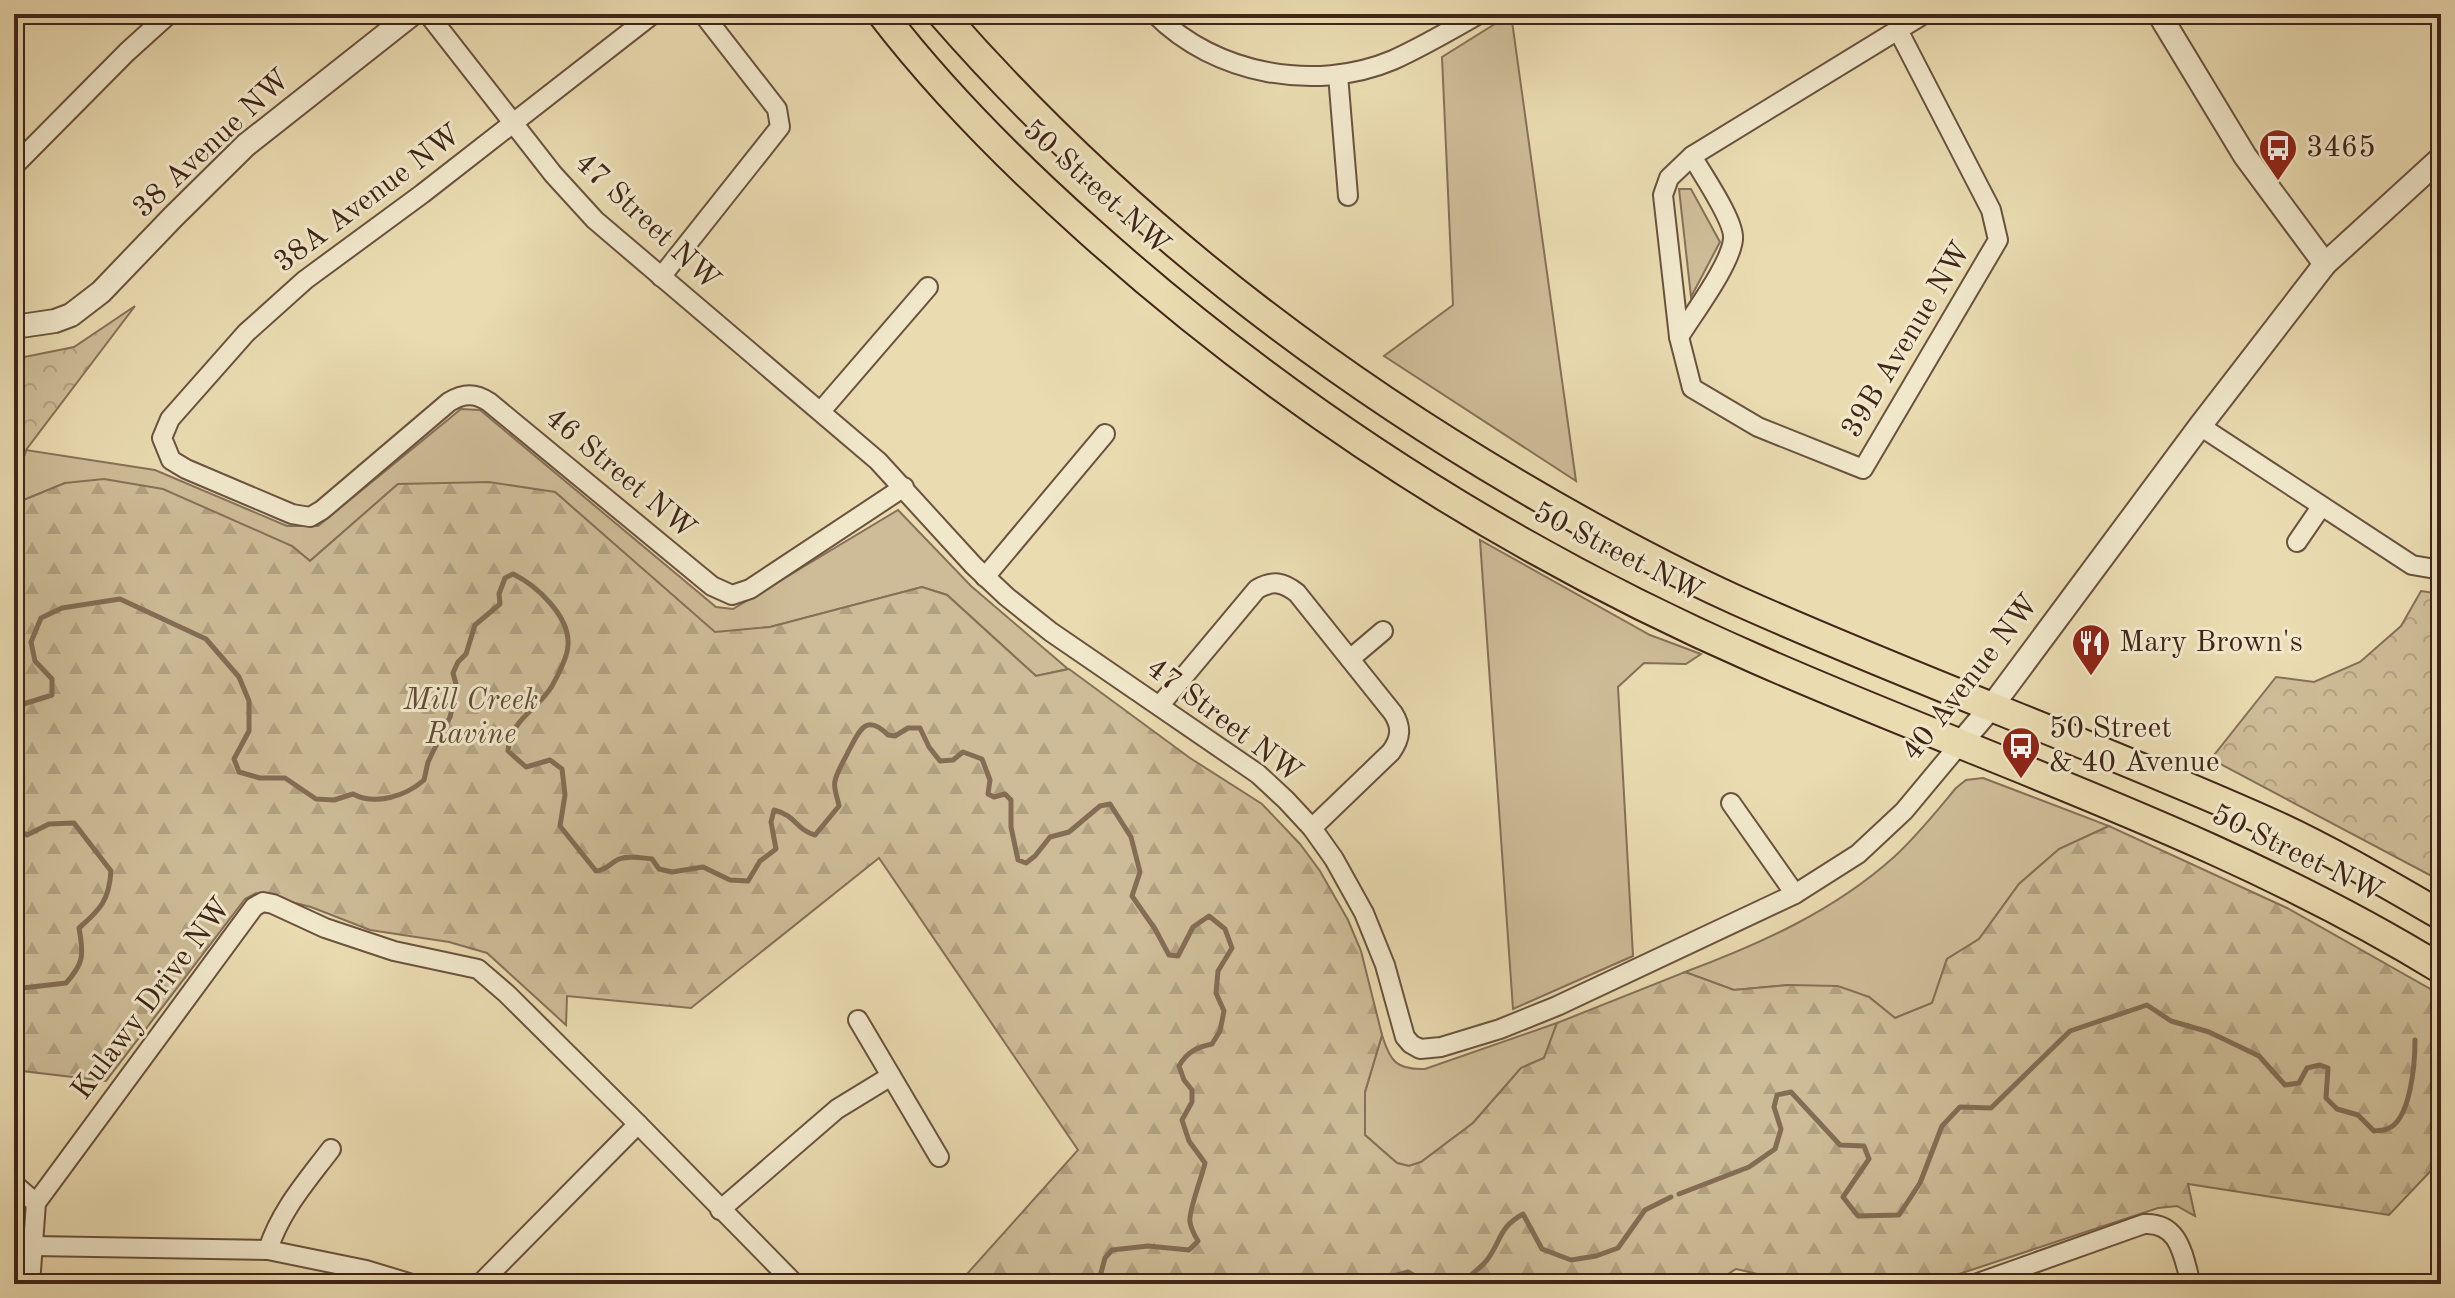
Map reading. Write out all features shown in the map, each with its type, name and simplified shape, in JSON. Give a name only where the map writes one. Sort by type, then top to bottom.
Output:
[{"type":"main road","name":"50 Street NW","points":[[882,14],[940,84],[1001,149],[1195,322],[1341,430],[1488,524],[1608,589],[1756,659],[2242,862],[2323,902],[2441,969]]},
{"type":"main road","name":"50 Street NW","points":[[942,14],[1015,95],[1121,198],[1249,305],[1392,407],[1553,505],[1653,559],[1760,610],[2280,828],[2441,915]]},
{"type":"street","points":[[14,166],[169,14]]},
{"type":"street","name":"38 Avenue NW","points":[[14,327],[55,321],[71,315],[101,292],[246,145],[412,14]]},
{"type":"street","name":"47 Street NW","points":[[428,14],[586,211],[821,411],[904,487],[985,577],[1051,632],[1258,774],[1312,828],[1344,874],[1364,913],[1385,965],[1400,1026],[1411,1044]]},
{"type":"street","name":"38A Avenue NW","points":[[310,517],[292,514],[171,460],[162,438],[170,419],[213,368],[266,314],[339,254],[653,14]]},
{"type":"street","points":[[661,277],[780,127],[777,109],[703,14]]},
{"type":"street","points":[[1155,14],[1171,31],[1220,60],[1273,74],[1338,75],[1391,61],[1479,14]]},
{"type":"street","points":[[1679,337],[1665,229],[1663,195],[1669,178],[1692,156],[1924,14]]},
{"type":"street","points":[[2159,14],[2245,156],[2325,264]]},
{"type":"street","name":"39B Avenue NW","points":[[1679,337],[1692,388],[1758,427],[1863,469],[1998,240],[1991,210],[1898,30]]},
{"type":"street","points":[[1338,75],[1348,196]]},
{"type":"street","points":[[1679,337],[1726,261],[1734,238],[1728,220],[1692,156]]},
{"type":"street","name":"40 Avenue NW","points":[[1411,1044],[1420,1049],[1431,1049],[1527,1018],[1795,894],[1858,854],[1904,811],[1992,706],[2325,264],[2441,158]]},
{"type":"street","points":[[821,411],[928,287]]},
{"type":"street","name":"46 Street NW","points":[[310,517],[449,402],[460,396],[472,395],[489,402],[719,592],[732,595],[750,589],[904,487]]},
{"type":"street","points":[[2200,426],[2412,565],[2441,570]]},
{"type":"street","points":[[985,577],[1105,434]]},
{"type":"street","points":[[2297,542],[2321,507]]},
{"type":"street","points":[[1160,705],[1252,595],[1263,586],[1275,583],[1286,585],[1297,593],[1393,713],[1398,720],[1400,734],[1391,752],[1312,828]]},
{"type":"street","points":[[1350,659],[1383,631]]},
{"type":"street","points":[[1731,803],[1795,894]]},
{"type":"street","name":"Kulawy Drive NW","points":[[36,1203],[254,907],[263,902],[325,928],[394,951],[478,969],[638,1124],[795,1284]]},
{"type":"street","points":[[858,1020],[939,1157]]},
{"type":"street","points":[[720,1210],[827,1116],[891,1076]]},
{"type":"street","points":[[480,1284],[638,1124]]},
{"type":"street","points":[[268,1250],[275,1229],[290,1204],[331,1149]]},
{"type":"street","points":[[14,1184],[36,1203],[30,1284]]},
{"type":"street","points":[[1975,1284],[2144,1224],[2157,1224],[2168,1229],[2181,1248],[2191,1284]]},
{"type":"street","points":[[34,1246],[268,1250],[366,1270],[412,1284]]},
{"type":"green space","points":[[1511,14],[1576,481],[1384,356],[1453,305],[1442,57]]},
{"type":"green space","points":[[1679,189],[1691,189],[1720,242],[1691,297]]},
{"type":"green space","points":[[135,306],[26,450],[14,488],[14,359],[74,347]]},
{"type":"green space","points":[[461,409],[480,410],[716,607],[733,609],[898,510],[971,586],[1068,669],[1036,676],[947,595],[922,587],[770,627],[715,633],[555,492],[398,484],[310,561],[292,546],[65,483],[14,504],[14,488],[26,450],[155,470],[287,526],[318,526]]},
{"type":"green space","name":"Mill Creek Ravine","points":[[104,479],[163,489],[292,546],[310,561],[398,484],[489,482],[555,492],[715,632],[770,627],[922,587],[947,595],[1036,676],[1069,669],[1190,758],[1262,804],[1300,844],[1320,871],[1348,920],[1361,951],[1382,1035],[1365,1092],[1365,1135],[1397,1163],[1409,1166],[1421,1162],[1473,1123],[1521,1068],[1544,1058],[1557,1023],[1685,972],[1734,990],[1788,985],[1838,986],[1869,997],[1895,1018],[1932,1003],[1947,959],[1979,939],[2019,884],[2059,849],[2109,826],[2287,908],[2441,995],[2441,1160],[2389,1215],[2188,1184],[2195,1216],[2177,1206],[2158,1208],[1929,1284],[1801,1284],[1736,1269],[1712,1284],[958,1284],[1078,1150],[879,858],[691,1008],[567,996],[566,1025],[487,953],[449,942],[370,930],[311,907],[256,893],[245,899],[106,1081],[14,1070],[14,504],[65,483]]},
{"type":"green space","points":[[1480,540],[1650,635],[1701,654],[1686,664],[1644,663],[1618,687],[1633,956],[1513,1009]]},
{"type":"green space","points":[[2421,591],[2441,594],[2441,881],[2211,759],[2276,677],[2314,682],[2360,662],[2401,626]]},
{"type":"green space","points":[[1983,778],[2109,826],[2059,849],[2019,884],[1979,939],[1947,959],[1932,1003],[1895,1018],[1869,997],[1788,985],[1734,990],[1685,972],[1768,938],[1847,894],[1902,849],[1956,788],[1966,780]]},
{"type":"green space","points":[[1557,1023],[1544,1058],[1521,1068],[1473,1123],[1421,1162],[1409,1166],[1397,1163],[1365,1135],[1365,1092],[1382,1035],[1391,1057],[1401,1066],[1425,1069]]},
{"type":"waterway","points":[[14,707],[52,695],[52,679],[35,661],[31,642],[41,618],[62,608],[120,599],[206,639],[239,677],[249,701],[249,731],[234,759],[239,772],[260,778],[285,778],[316,799],[334,800],[353,794],[371,799],[390,798],[424,780],[428,762],[450,717],[457,688],[453,673],[466,654],[475,625],[500,604],[499,594],[505,578],[513,574],[532,586],[558,613],[567,634],[568,650],[552,686],[514,731],[508,751],[526,767],[550,760],[562,769],[565,795],[560,826],[596,871],[619,859],[636,857],[652,859],[659,869],[672,872],[703,867],[730,880],[748,881],[760,861],[776,849],[771,822],[774,810],[815,835],[839,806],[835,787],[837,774],[856,738],[868,725],[895,736],[908,728],[920,728],[940,761],[953,760],[963,752],[982,759],[990,780],[988,794],[994,797],[1005,794],[1011,800],[1011,827],[1018,860],[1026,863],[1050,837],[1069,832],[1100,806],[1110,804],[1131,837],[1140,872],[1132,896],[1169,955],[1178,956],[1193,927],[1209,916],[1225,929],[1232,948],[1218,971],[1216,993],[1224,1011],[1220,1031],[1212,1044],[1193,1051],[1179,1066],[1192,1090],[1192,1102],[1182,1120],[1189,1141],[1205,1163],[1190,1217],[1198,1241],[1189,1250],[1148,1246],[1112,1250],[1105,1258],[1098,1284]]},
{"type":"waterway","points":[[14,828],[27,835],[49,824],[74,823],[111,871],[102,903],[79,928],[81,958],[72,976],[66,983],[14,989]]},
{"type":"waterway","points":[[1679,1194],[1749,1167],[1775,1149],[1781,1129],[1774,1107],[1777,1095],[1791,1092],[1840,1145],[1864,1146],[1869,1159],[1843,1197],[1858,1216],[1899,1215],[1920,1183],[1942,1126],[1960,1107],[1991,1108],[2070,1031],[2147,1005],[2171,1021],[2209,1032],[2259,1056],[2285,1085],[2299,1083],[2307,1068],[2320,1065],[2328,1068],[2326,1098],[2337,1109],[2358,1115],[2374,1131],[2387,1129],[2402,1115],[2410,1090],[2415,1040]]},
{"type":"waterway","points":[[1463,1284],[1487,1260],[1509,1224],[1523,1214],[1542,1249],[1571,1260],[1618,1248],[1645,1210],[1671,1197]]},
{"type":"waterway","points":[[1379,1284],[1386,1278],[1408,1272],[1428,1284]]},
{"type":"place","name":"3465","points":[[2278,182]]},
{"type":"place","name":"Mary Brown's","points":[[2091,677]]},
{"type":"place","name":"50 Street & 40 Avenue","points":[[2021,780]]}]
